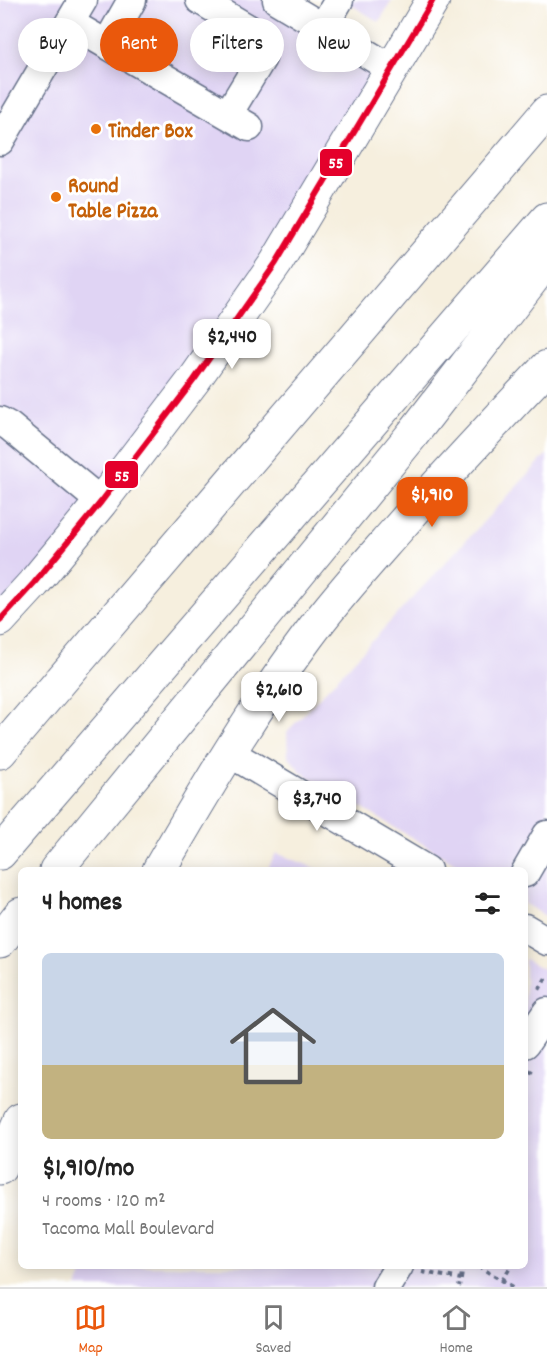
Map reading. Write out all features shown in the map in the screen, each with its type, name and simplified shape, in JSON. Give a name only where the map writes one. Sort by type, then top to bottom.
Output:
[{"type":"main road","points":[[0,620],[34,583],[100,502],[194,380],[276,263],[433,0]]},
{"type":"main road","points":[[0,752],[547,112]]},
{"type":"main road","points":[[0,853],[547,219]]},
{"type":"main road","points":[[58,867],[412,435],[547,260]]},
{"type":"main road","points":[[161,867],[191,814],[266,696],[304,642],[364,567],[442,479],[547,367]]},
{"type":"main road","points":[[0,727],[128,602]]},
{"type":"main road","points":[[0,941],[18,918]]},
{"type":"main road","points":[[0,1168],[18,1127]]},
{"type":"street","points":[[122,18],[132,0]]},
{"type":"street","points":[[155,72],[238,120],[262,58],[254,32],[200,0]]},
{"type":"street","points":[[277,0],[308,18]]},
{"type":"street","points":[[328,18],[339,0]]},
{"type":"street","points":[[0,141],[76,11],[100,37]]},
{"type":"street","points":[[371,56],[392,69]]},
{"type":"street","points":[[0,421],[100,502]]},
{"type":"street","points":[[230,753],[422,867]]},
{"type":"street","points":[[528,868],[547,835]]},
{"type":"street","points":[[528,930],[547,941]]},
{"type":"street","points":[[528,1040],[547,1012]]},
{"type":"street","points":[[386,1287],[404,1269]]},
{"type":"path","points":[[410,1269],[460,1279]]},
{"type":"path","points":[[459,1287],[462,1269]]},
{"type":"path","points":[[482,1269],[513,1287]]},
{"type":"path","points":[[502,1281],[509,1269]]},
{"type":"shaded area","points":[[0,0],[277,0],[307,18],[296,18],[296,72],[371,72],[371,56],[392,69],[276,263],[0,620]]},
{"type":"shaded area","points":[[343,0],[392,0],[379,22]]},
{"type":"shaded area","points":[[547,454],[547,917],[528,906],[528,867],[462,867],[302,773],[288,756],[287,732]]},
{"type":"shaded area","points":[[276,853],[312,867],[269,867]]},
{"type":"shaded area","points":[[528,961],[547,971],[547,1287],[77,1287],[85,1269],[528,1269]]},
{"type":"transit line","name":"55","points":[[0,620],[101,502],[194,380],[276,263],[433,0]]},
{"type":"place","name":"Tinder Box","points":[[96,129]]},
{"type":"place","name":"Round Table Pizza","points":[[56,197]]}]
